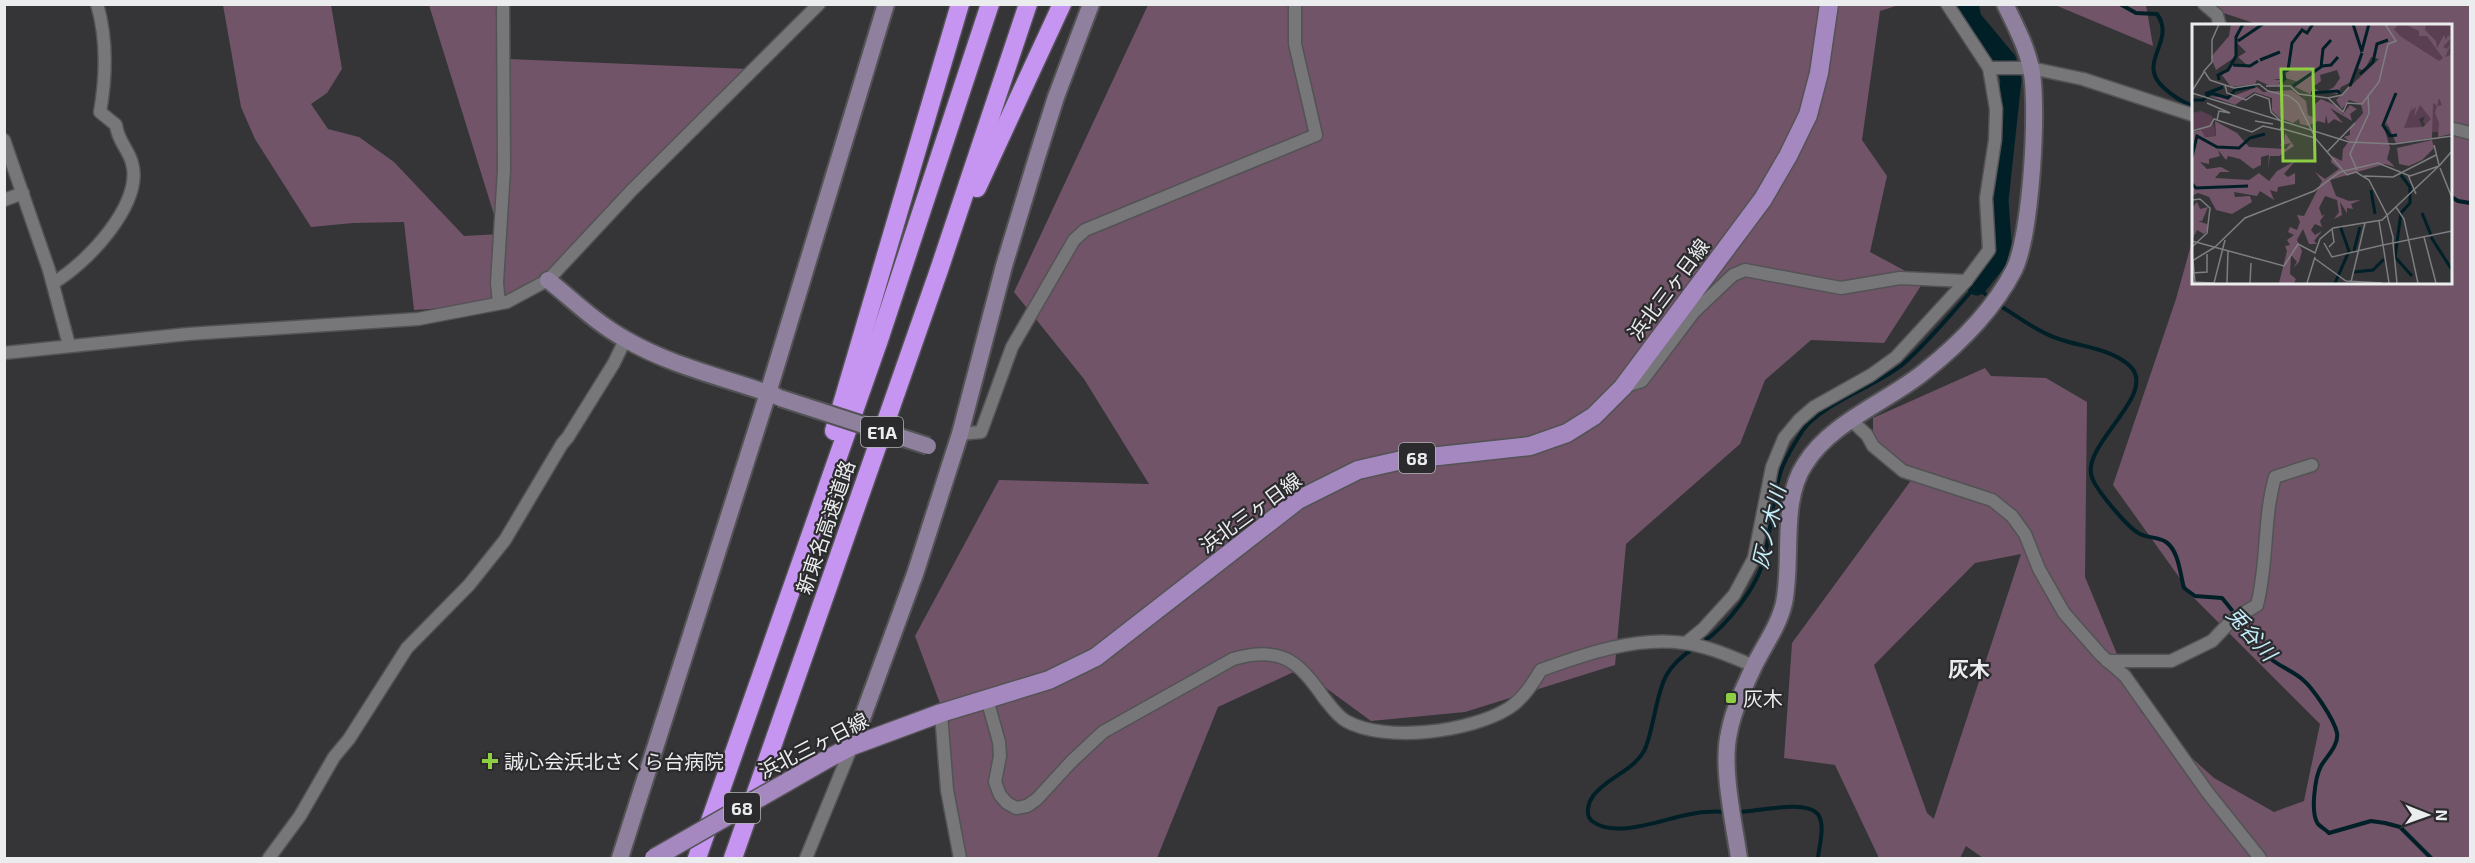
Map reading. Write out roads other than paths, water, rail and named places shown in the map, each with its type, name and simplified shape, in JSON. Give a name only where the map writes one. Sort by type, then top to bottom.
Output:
[{"type":"highway","points":[[734,750],[864,333],[960,4]]},
{"type":"highway","name":"新東名高速道路","points":[[697,858],[879,340],[990,4]]},
{"type":"highway","name":"新東名高速道路","points":[[733,858],[939,270],[1028,4]]},
{"type":"highway","points":[[939,270],[1062,4]]},
{"type":"main road","name":"浜北三ヶ日線","points":[[654,858],[852,746],[941,713],[1049,680],[1096,657],[1298,500],[1358,470],[1402,460],[1530,446],[1567,434],[1594,416],[1623,387],[1763,199],[1788,156],[1808,115],[1816,84],[1829,4]]},
{"type":"street","points":[[499,303],[504,170],[503,4]]},
{"type":"street","points":[[4,353],[188,334],[418,319],[507,302],[548,280],[632,190],[819,4]]},
{"type":"street","points":[[620,858],[774,395],[886,4]]},
{"type":"street","points":[[806,858],[852,746],[906,601],[960,434],[1037,157],[1090,4]]},
{"type":"street","points":[[960,434],[981,432],[1012,347],[1074,240],[1085,230],[1316,135],[1295,44],[1294,4]]},
{"type":"street","points":[[1689,644],[1734,595],[1754,558],[1772,467],[1784,438],[1814,407],[1871,375],[1896,357],[1966,280],[1989,250],[1986,198],[1995,140],[1994,68],[1947,4]]},
{"type":"street","points":[[1739,858],[1731,798],[1728,733],[1754,666],[1772,634],[1783,605],[1791,513],[1797,480],[1804,464],[1824,441],[1923,373],[1953,346],[1984,313],[2015,268],[2023,243],[2035,93],[2024,68],[2026,50],[2005,4]]},
{"type":"street","points":[[2204,4],[2217,15],[2219,24]]},
{"type":"street","points":[[52,283],[80,264],[100,241],[118,219],[132,191],[132,163],[118,137],[116,125],[100,112],[105,82],[98,6]]},
{"type":"street","points":[[1994,68],[2024,68],[2083,79],[2192,115]]},
{"type":"street","points":[[2451,128],[2470,133]]},
{"type":"street","points":[[4,140],[52,283],[69,345]]},
{"type":"street","points":[[4,200],[23,193]]},
{"type":"street","points":[[1623,387],[1642,381],[1694,312],[1733,275],[1745,270],[1841,288],[1900,278],[1966,280]]},
{"type":"street","points":[[548,280],[578,306],[625,339],[688,366],[952,455]]},
{"type":"street","points":[[268,858],[300,816],[334,757],[349,739],[407,648],[469,585],[505,540],[562,444],[614,363],[625,339]]},
{"type":"street","points":[[1852,421],[1867,435],[1873,446],[1903,471],[1992,500],[2012,516],[2025,534],[2039,569],[2064,613],[2107,661],[2124,676],[2208,793],[2260,858]]},
{"type":"street","points":[[2107,661],[2170,661],[2212,641],[2232,620],[2257,605],[2264,580],[2270,498],[2275,477],[2313,465]]},
{"type":"street","points":[[987,699],[999,742],[1000,756],[995,782],[1000,795],[1016,808],[1028,806],[1037,799],[1103,732],[1233,659],[1257,653],[1274,655],[1294,663],[1312,680],[1342,719],[1360,729],[1383,734],[1443,730],[1476,722],[1509,708],[1531,687],[1541,670],[1626,645],[1659,641],[1689,644],[1754,666]]},
{"type":"street","points":[[941,713],[948,790],[960,858]]},
{"type":"waterway","name":"灰ノ木川","points":[[1968,4],[1971,19],[2006,61],[2011,80],[1998,200],[2001,242],[1996,261],[1977,285]]},
{"type":"waterway","points":[[2120,4],[2136,13],[2157,14],[2162,24],[2162,34],[2154,61],[2153,69],[2156,79],[2171,94],[2192,106]]},
{"type":"waterway","points":[[2451,197],[2458,201],[2470,203]]},
{"type":"waterway","name":"灰ノ木川","points":[[1703,642],[1731,617],[1755,582],[1764,559],[1780,474],[1803,430],[1822,412],[1902,365],[1931,337],[1977,285],[1986,295]]},
{"type":"waterway","name":"兎谷川","points":[[2002,307],[2046,334],[2106,352],[2130,366],[2136,378],[2134,391],[2127,406],[2096,452],[2091,467],[2093,480],[2114,510],[2128,525],[2143,535],[2163,540],[2170,546],[2174,551],[2184,588],[2195,596],[2222,598],[2264,653],[2302,679],[2322,704],[2332,720],[2337,737],[2317,778],[2314,812],[2318,824],[2329,833],[2371,821],[2400,827],[2431,858]]},
{"type":"waterway","name":"灰ノ木川","points":[[1694,648],[1674,664],[1668,672],[1660,690],[1644,751],[1633,764],[1599,789],[1589,805],[1588,816],[1602,826],[1625,828],[1696,813],[1726,812]]},
{"type":"waterway","name":"灰ノ木川","points":[[1737,812],[1781,807],[1804,808],[1813,811],[1819,816],[1822,826],[1818,858]]},
{"type":"place","name":"灰木","points":[[1731,698]]},
{"type":"place","name":"誠心会浜北さくら台病院","points":[[490,761]]},
{"type":"district","name":"灰木","points":[[1969,668]]}]
